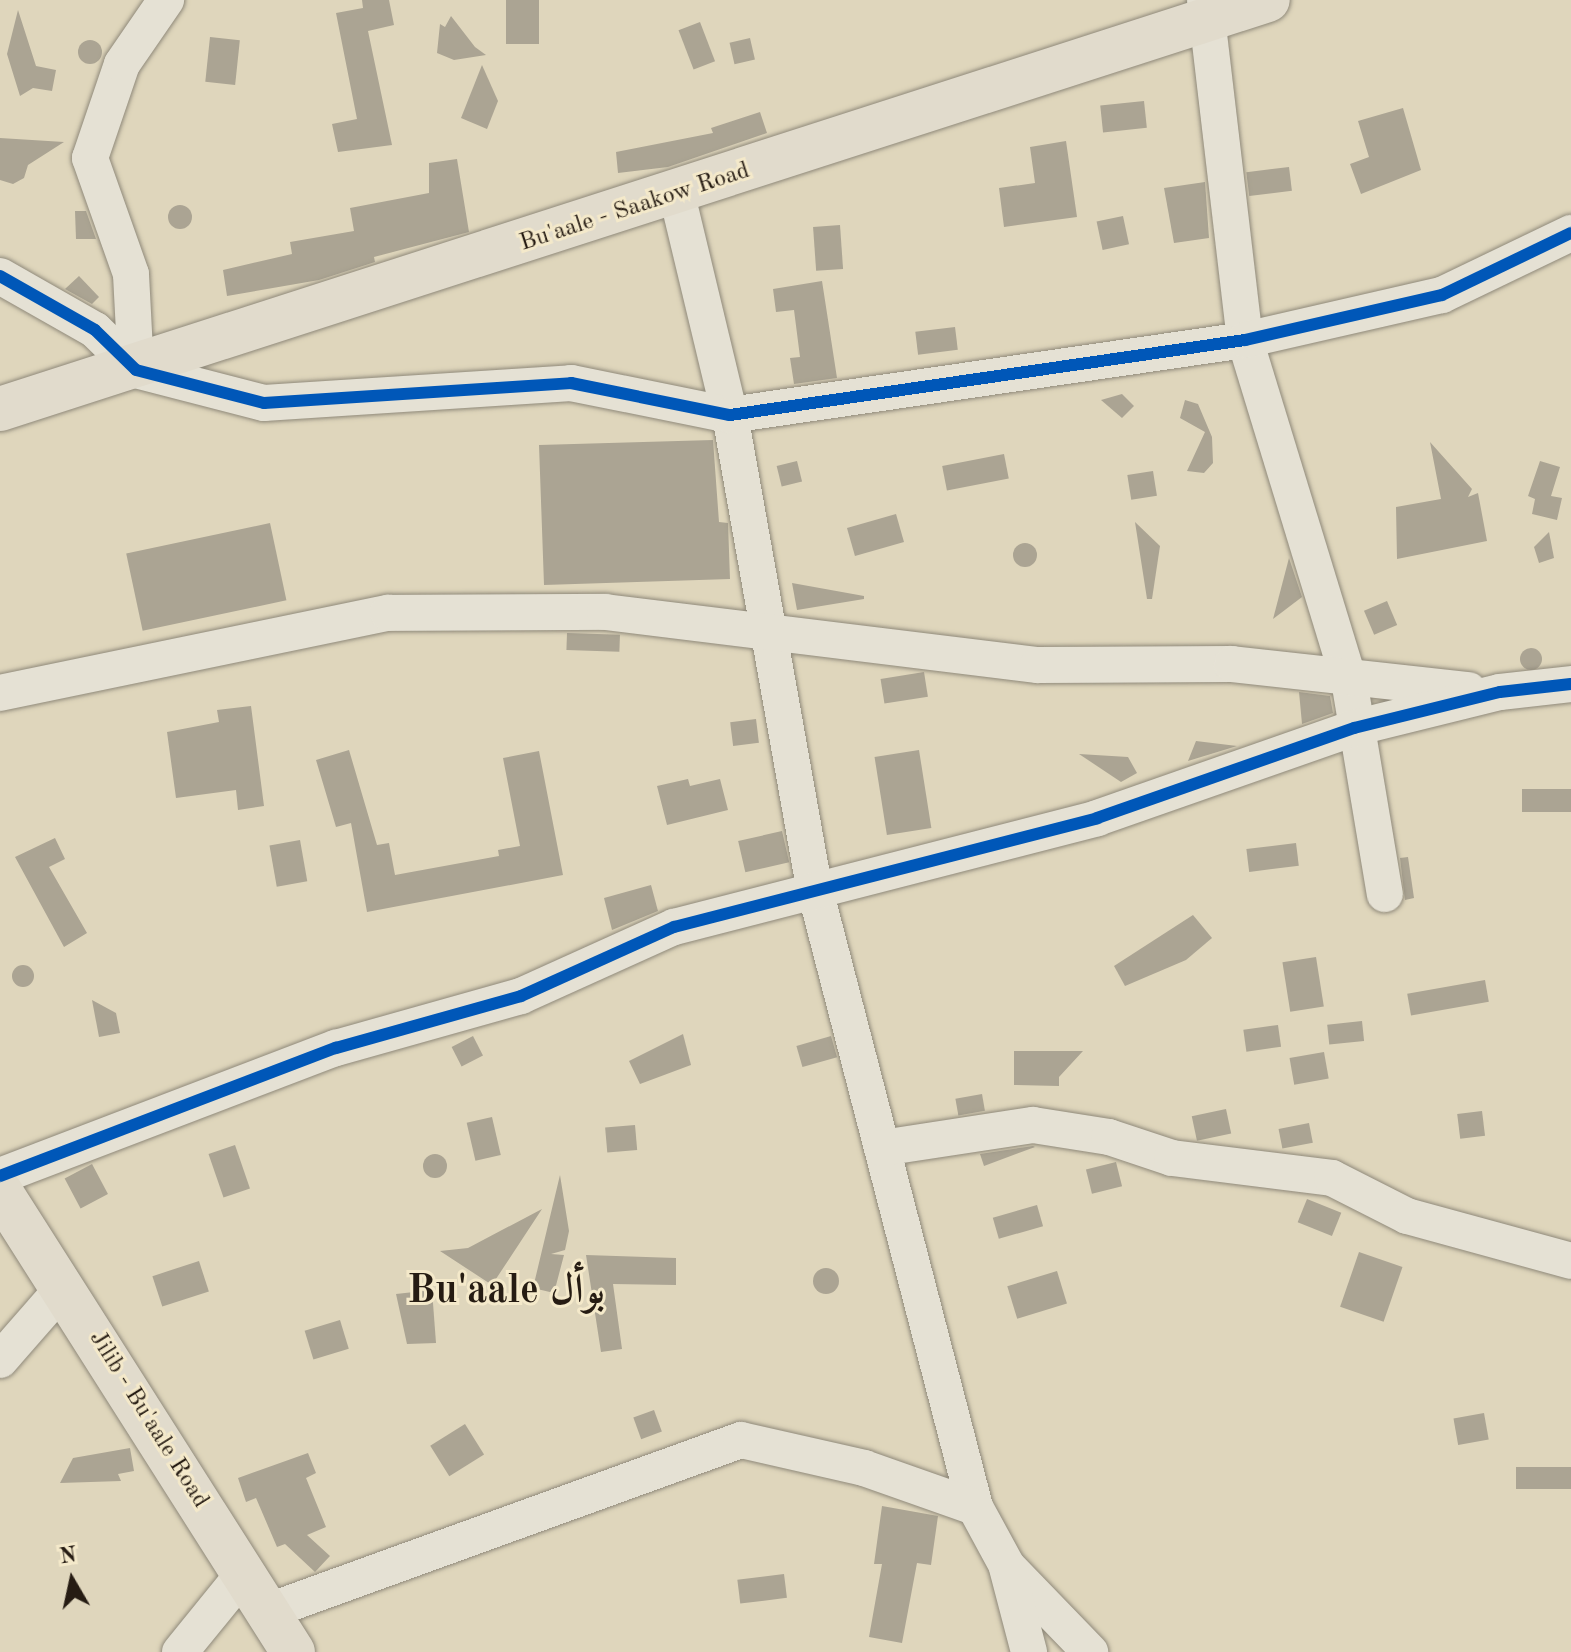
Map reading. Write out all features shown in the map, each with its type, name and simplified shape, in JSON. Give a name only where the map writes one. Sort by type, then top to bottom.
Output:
[{"type":"main road","name":"Bu'aale - Saakow Road","points":[[0,409],[136,370],[677,195],[1207,8],[1268,0]]},
{"type":"main road","name":"Jilib - Bu'aale Road","points":[[0,1191],[64,1287],[293,1652]]},
{"type":"street","points":[[136,370],[131,274],[90,158],[122,64],[166,0]]},
{"type":"street","points":[[1207,8],[1245,340],[1349,680],[1354,728],[1385,894]]},
{"type":"street","points":[[677,195],[730,415],[815,890],[975,1507],[1007,1566],[1029,1652]]},
{"type":"street","points":[[0,276],[95,330],[136,370],[264,403],[571,383],[730,415],[1245,340],[1442,295],[1571,233]]},
{"type":"street","points":[[0,693],[388,613],[605,612],[1038,665],[1232,664],[1349,680],[1500,692]]},
{"type":"street","points":[[0,1176],[336,1048],[521,996],[674,927],[1097,818],[1354,728],[1500,692],[1571,684]]},
{"type":"street","points":[[882,1148],[1033,1125],[1109,1137],[1172,1158],[1332,1178],[1407,1216],[1571,1261]]},
{"type":"street","points":[[0,1360],[64,1287]]},
{"type":"street","points":[[266,1612],[741,1440],[864,1468],[975,1507]]},
{"type":"street","points":[[1007,1566],[1090,1652]]},
{"type":"street","points":[[180,1652],[245,1572]]},
{"type":"building","points":[[362,0],[389,0],[394,25],[368,31],[392,145],[338,152],[332,124],[357,119],[336,13],[363,8]]},
{"type":"building","points":[[506,0],[539,0],[539,44],[506,44]]},
{"type":"building","points":[[18,10],[36,66],[56,70],[52,91],[33,88],[20,96],[7,54]]},
{"type":"building","points":[[451,16],[475,47],[486,55],[454,60],[437,53],[440,24],[445,27]]},
{"type":"building","points":[[700,22],[715,61],[694,69],[679,30]]},
{"type":"building","points":[[210,37],[240,40],[235,85],[205,82]]},
{"type":"building","points":[[750,38],[755,59],[734,64],[730,43]]},
{"type":"building","points":[[90,40],[99,43],[102,52],[99,61],[90,64],[81,61],[78,52],[81,43]]},
{"type":"building","points":[[482,65],[498,101],[487,129],[461,118]]},
{"type":"building","points":[[1144,101],[1147,128],[1103,132],[1100,106]]},
{"type":"building","points":[[1403,108],[1421,170],[1361,194],[1350,164],[1369,157],[1358,121]]},
{"type":"building","points":[[760,112],[767,133],[668,167],[618,173],[616,152],[713,133],[711,128]]},
{"type":"building","points":[[0,138],[64,142],[28,165],[24,178],[13,184],[0,180]]},
{"type":"building","points":[[1066,141],[1077,217],[1004,227],[999,188],[1035,183],[1030,147]]},
{"type":"building","points":[[457,159],[469,232],[374,257],[375,262],[319,280],[227,296],[223,270],[292,254],[290,242],[354,231],[350,208],[429,193],[429,163]]},
{"type":"building","points":[[1289,167],[1292,191],[1249,196],[1246,172]]},
{"type":"building","points":[[1205,182],[1209,238],[1174,243],[1164,188]]},
{"type":"building","points":[[180,205],[191,212],[192,217],[185,228],[180,229],[169,222],[168,217],[175,206]]},
{"type":"building","points":[[75,211],[86,211],[96,239],[76,239]]},
{"type":"building","points":[[1123,216],[1129,244],[1103,250],[1097,222]]},
{"type":"building","points":[[840,225],[843,269],[816,271],[813,227]]},
{"type":"building","points":[[79,276],[99,297],[92,304],[65,289]]},
{"type":"building","points":[[822,281],[837,378],[794,384],[790,358],[800,357],[794,310],[776,312],[773,289]]},
{"type":"building","points":[[955,327],[958,350],[918,355],[915,332]]},
{"type":"building","points":[[1122,394],[1134,406],[1122,418],[1101,400]]},
{"type":"building","points":[[1185,400],[1198,404],[1212,437],[1213,463],[1204,473],[1187,471],[1205,432],[1180,418]]},
{"type":"building","points":[[713,440],[719,522],[728,523],[730,579],[544,585],[539,445]]},
{"type":"building","points":[[1430,442],[1472,489],[1468,497],[1478,493],[1487,541],[1397,559],[1396,507],[1441,499]]},
{"type":"building","points":[[1004,454],[1009,479],[947,491],[942,466]]},
{"type":"building","points":[[797,461],[802,481],[782,486],[777,466]]},
{"type":"building","points":[[1540,461],[1560,467],[1551,496],[1562,498],[1557,520],[1532,514],[1535,499],[1528,496]]},
{"type":"building","points":[[1153,471],[1157,496],[1131,500],[1127,475]]},
{"type":"building","points":[[896,514],[904,542],[855,556],[847,528]]},
{"type":"building","points":[[1135,522],[1160,546],[1152,599],[1147,599]]},
{"type":"building","points":[[270,523],[286,600],[143,631],[126,554]]},
{"type":"building","points":[[1549,532],[1554,558],[1539,563],[1534,547]]},
{"type":"building","points":[[1025,543],[1034,546],[1037,555],[1034,564],[1025,567],[1016,564],[1013,555],[1016,546]]},
{"type":"building","points":[[1289,558],[1302,597],[1273,619]]},
{"type":"building","points":[[792,583],[864,596],[864,599],[797,610]]},
{"type":"building","points":[[1387,601],[1397,625],[1374,635],[1364,611]]},
{"type":"building","points":[[567,633],[620,635],[619,652],[566,650]]},
{"type":"building","points":[[1531,648],[1539,651],[1542,659],[1539,667],[1531,670],[1523,667],[1520,659],[1523,651]]},
{"type":"building","points":[[924,672],[928,697],[884,704],[881,679]]},
{"type":"building","points":[[1299,692],[1330,696],[1333,713],[1302,724]]},
{"type":"building","points":[[251,706],[264,806],[238,810],[236,790],[176,798],[167,732],[219,722],[217,710]]},
{"type":"building","points":[[756,719],[759,743],[733,746],[730,722]]},
{"type":"building","points":[[1196,741],[1237,746],[1188,761]]},
{"type":"building","points":[[349,750],[377,845],[389,843],[395,875],[499,856],[498,850],[520,846],[503,758],[539,751],[563,875],[367,912],[351,823],[336,827],[316,760]]},
{"type":"building","points":[[919,750],[931,828],[887,835],[875,757]]},
{"type":"building","points":[[1079,754],[1128,757],[1137,773],[1121,782]]},
{"type":"building","points":[[688,779],[690,786],[720,779],[728,810],[667,825],[657,786]]},
{"type":"building","points":[[1522,789],[1571,789],[1571,812],[1522,812]]},
{"type":"building","points":[[782,831],[789,862],[745,872],[738,841]]},
{"type":"building","points":[[55,838],[65,859],[49,867],[87,933],[64,947],[15,857]]},
{"type":"building","points":[[300,840],[307,881],[277,887],[269,845]]},
{"type":"building","points":[[1296,843],[1299,866],[1249,872],[1246,849]]},
{"type":"building","points":[[1408,857],[1414,898],[1405,900],[1400,858]]},
{"type":"building","points":[[651,885],[658,911],[612,930],[604,898]]},
{"type":"building","points":[[1193,915],[1212,938],[1186,960],[1125,986],[1114,966]]},
{"type":"building","points":[[1316,957],[1324,1006],[1290,1012],[1282,962]]},
{"type":"building","points":[[23,965],[31,968],[34,976],[31,984],[23,987],[15,984],[12,976],[15,968]]},
{"type":"building","points":[[1485,980],[1489,1002],[1411,1015],[1407,994]]},
{"type":"building","points":[[92,1000],[116,1013],[120,1033],[99,1037]]},
{"type":"building","points":[[1362,1021],[1364,1041],[1329,1045],[1327,1025]]},
{"type":"building","points":[[1278,1025],[1281,1047],[1246,1052],[1243,1030]]},
{"type":"building","points":[[683,1034],[691,1065],[640,1084],[629,1061]]},
{"type":"building","points":[[473,1036],[483,1056],[462,1066],[452,1047]]},
{"type":"building","points":[[831,1036],[837,1057],[802,1067],[796,1046]]},
{"type":"building","points":[[1014,1051],[1083,1051],[1059,1077],[1059,1086],[1014,1085]]},
{"type":"building","points":[[1324,1052],[1329,1079],[1294,1085],[1290,1058]]},
{"type":"building","points":[[982,1094],[985,1111],[958,1115],[955,1099]]},
{"type":"building","points":[[1226,1109],[1231,1133],[1197,1141],[1192,1116]]},
{"type":"building","points":[[1482,1111],[1485,1136],[1460,1139],[1457,1114]]},
{"type":"building","points":[[492,1117],[501,1155],[475,1161],[467,1123]]},
{"type":"building","points":[[1309,1123],[1313,1143],[1282,1149],[1279,1129]]},
{"type":"building","points":[[635,1125],[637,1150],[607,1153],[605,1128]]},
{"type":"building","points":[[235,1145],[250,1188],[224,1198],[209,1154]]},
{"type":"building","points":[[1033,1146],[984,1166],[980,1154]]},
{"type":"building","points":[[435,1154],[443,1158],[447,1166],[443,1174],[435,1178],[427,1174],[423,1166],[427,1158]]},
{"type":"building","points":[[1116,1162],[1122,1186],[1092,1194],[1086,1169]]},
{"type":"building","points":[[92,1164],[108,1194],[81,1209],[65,1179]]},
{"type":"building","points":[[560,1175],[569,1231],[565,1250],[551,1254],[564,1255],[554,1293],[533,1288]]},
{"type":"building","points":[[1307,1199],[1341,1213],[1332,1236],[1298,1222]]},
{"type":"building","points":[[1037,1205],[1043,1226],[999,1239],[993,1218]]},
{"type":"building","points":[[542,1209],[492,1285],[440,1251],[468,1248]]},
{"type":"building","points":[[1359,1252],[1402,1267],[1384,1322],[1340,1307]]},
{"type":"building","points":[[586,1255],[676,1258],[676,1285],[613,1284],[622,1349],[601,1352]]},
{"type":"building","points":[[199,1261],[209,1291],[162,1307],[152,1276]]},
{"type":"building","points":[[826,1268],[835,1272],[839,1281],[835,1290],[826,1294],[817,1290],[813,1281],[817,1272]]},
{"type":"building","points":[[1057,1271],[1067,1304],[1017,1319],[1007,1286]]},
{"type":"building","points":[[432,1290],[436,1343],[407,1344],[396,1294]]},
{"type":"building","points":[[340,1320],[349,1349],[313,1360],[305,1331]]},
{"type":"building","points":[[654,1410],[662,1432],[641,1439],[633,1418]]},
{"type":"building","points":[[1484,1413],[1489,1440],[1458,1445],[1453,1418]]},
{"type":"building","points":[[465,1424],[484,1455],[449,1476],[430,1446]]},
{"type":"building","points":[[130,1448],[134,1471],[118,1474],[121,1481],[60,1483],[73,1458]]},
{"type":"building","points":[[308,1453],[316,1473],[306,1478],[326,1527],[307,1535],[330,1556],[315,1572],[285,1544],[277,1547],[256,1498],[246,1502],[238,1478]]},
{"type":"building","points":[[1516,1467],[1571,1467],[1571,1489],[1516,1489]]},
{"type":"building","points":[[882,1506],[938,1516],[931,1565],[917,1563],[902,1643],[869,1637],[882,1564],[874,1564]]},
{"type":"building","points":[[784,1574],[787,1598],[740,1604],[737,1580]]},
{"type":"cycle path","points":[[0,276],[95,330],[136,370],[264,403],[571,383],[730,415],[1245,340],[1442,295],[1571,233]]},
{"type":"cycle path","points":[[0,1176],[336,1048],[521,996],[674,927],[1097,818],[1354,728],[1500,692],[1571,684]]},
{"type":"district","name":"Bu'aale بوأل","points":[[506,1292]]}]
